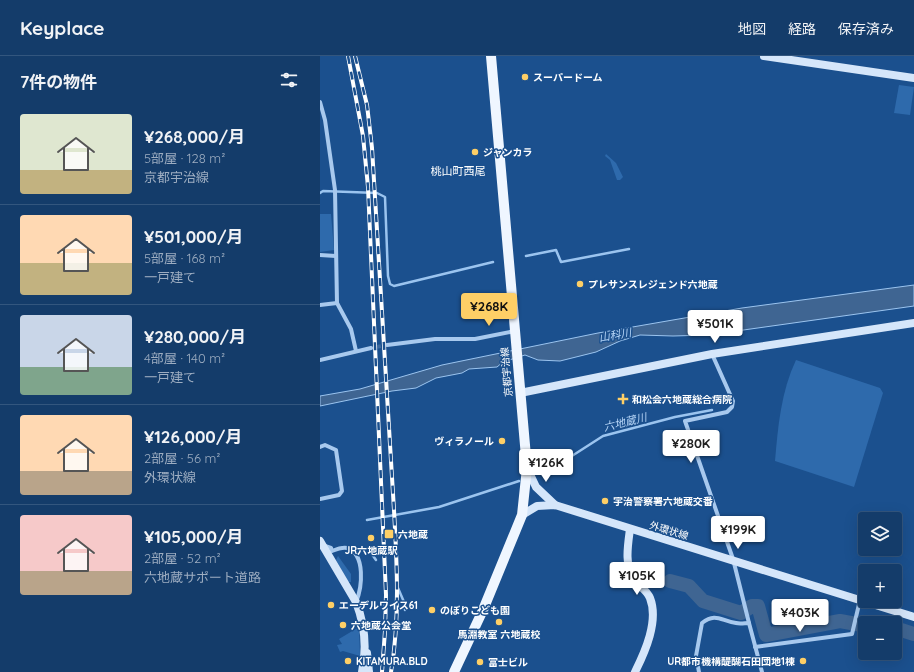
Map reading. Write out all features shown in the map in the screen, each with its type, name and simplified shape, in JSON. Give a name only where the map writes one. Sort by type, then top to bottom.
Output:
[{"type":"main road","name":"京都宇治線","points":[[454,672],[483,610],[522,515],[527,468],[491,56]]},
{"type":"street","points":[[764,56],[914,78]]},
{"type":"street","points":[[320,102],[325,120],[335,192],[336,303],[351,329],[356,351]]},
{"type":"street","points":[[320,121],[325,120]]},
{"type":"street","points":[[320,256],[336,256]]},
{"type":"street","points":[[320,305],[336,303]]},
{"type":"street","points":[[520,390],[712,354],[914,323]]},
{"type":"street","points":[[387,345],[435,339],[474,339],[515,334]]},
{"type":"street","points":[[320,360],[371,348]]},
{"type":"street","points":[[712,354],[733,401],[732,407],[727,412],[685,421],[733,559],[762,672]]},
{"type":"street","points":[[320,447],[325,445],[336,450],[342,491],[339,495],[320,499]]},
{"type":"street","name":"外環状線","points":[[527,468],[536,487],[555,506]]},
{"type":"street","name":"外環状線","points":[[522,515],[537,506],[555,506],[733,559],[858,599]]},
{"type":"street","points":[[630,529],[629,567],[635,581],[649,596],[653,615],[647,642],[635,672]]},
{"type":"street","points":[[321,543],[356,602],[362,623],[370,666],[369,672]]},
{"type":"street","points":[[321,543],[331,548],[332,551],[349,548],[358,558],[360,565],[360,590],[356,602]]},
{"type":"street","points":[[755,647],[852,634],[858,608]]},
{"type":"street","name":"外環状線","points":[[885,608],[914,617]]},
{"type":"street","points":[[698,672],[696,656],[702,623],[709,617],[736,624],[749,623]]},
{"type":"street","points":[[362,672],[366,649]]},
{"type":"shaded area","points":[[899,85],[914,87],[910,115],[894,113]]},
{"type":"shaded area","points":[[606,154],[616,163],[623,177],[620,180],[617,180],[610,160],[605,156]]},
{"type":"shaded area","points":[[320,214],[331,214],[334,250],[320,252]]},
{"type":"shaded area","points":[[796,360],[880,388],[883,393],[854,487],[775,461],[779,422],[784,397]]},
{"type":"shaded area","points":[[338,556],[351,574],[351,582],[348,582],[336,560]]},
{"type":"shaded area","points":[[359,627],[360,656],[343,651],[340,652],[337,645],[342,644],[339,639]]},
{"type":"water","name":"山科川","points":[[914,285],[914,306],[708,335],[640,335],[620,341],[596,352],[560,361],[538,360],[525,355],[503,362],[497,367],[469,369],[462,373],[436,378],[416,388],[392,391],[320,406],[320,396],[360,389],[442,365],[598,333],[742,308]]},
{"type":"waterway","points":[[320,193],[323,191],[377,193],[385,197],[388,276],[390,284],[394,286],[493,262]]},
{"type":"waterway","points":[[526,256],[556,250],[561,262],[629,249]]},
{"type":"waterway","name":"六地蔵川","points":[[550,470],[603,436],[675,417],[712,410]]},
{"type":"waterway","name":"六地蔵川","points":[[367,520],[439,507],[519,481]]},
{"type":"waterway","points":[[371,553],[376,560]]},
{"type":"waterway","points":[[670,581],[689,586],[703,601],[741,613],[752,606],[758,606],[766,635],[840,621],[858,624]]},
{"type":"waterway","points":[[398,588],[404,602],[405,610]]},
{"type":"waterway","points":[[902,630],[914,634]]},
{"type":"tunnel","points":[[371,348],[387,345]]},
{"type":"railway","points":[[348,56],[363,136],[368,187],[386,595],[382,672]]},
{"type":"railway","points":[[355,56],[367,105],[372,148],[394,510],[397,571],[397,612],[391,672]]},
{"type":"place","name":"スーパードーム","points":[[525,77]]},
{"type":"place","name":"ジャンカラ","points":[[475,152]]},
{"type":"place","name":"プレサンスレジェンド六地蔵","points":[[580,284]]},
{"type":"place","name":"和松会六地蔵総合病院","points":[[623,399]]},
{"type":"place","name":"ヴィラノール","points":[[502,441]]},
{"type":"place","name":"宇治警察署六地蔵交番","points":[[605,501]]},
{"type":"place","name":"六地蔵","points":[[389,534]]},
{"type":"place","name":"JR六地蔵駅","points":[[371,538]]},
{"type":"place","name":"エーデルワイス61","points":[[331,605]]},
{"type":"place","name":"のぼりこども園","points":[[432,610]]},
{"type":"place","name":"馬淵教室 六地蔵校","points":[[499,622]]},
{"type":"place","name":"六地蔵公会堂","points":[[343,625]]},
{"type":"place","name":"KITAMURA.BLD","points":[[348,661]]},
{"type":"place","name":"UR都市機構醍醐石田団地1棟","points":[[803,661]]},
{"type":"place","name":"富士ビル","points":[[480,662]]},
{"type":"district","name":"桃山町西尾","points":[[458,171]]}]
